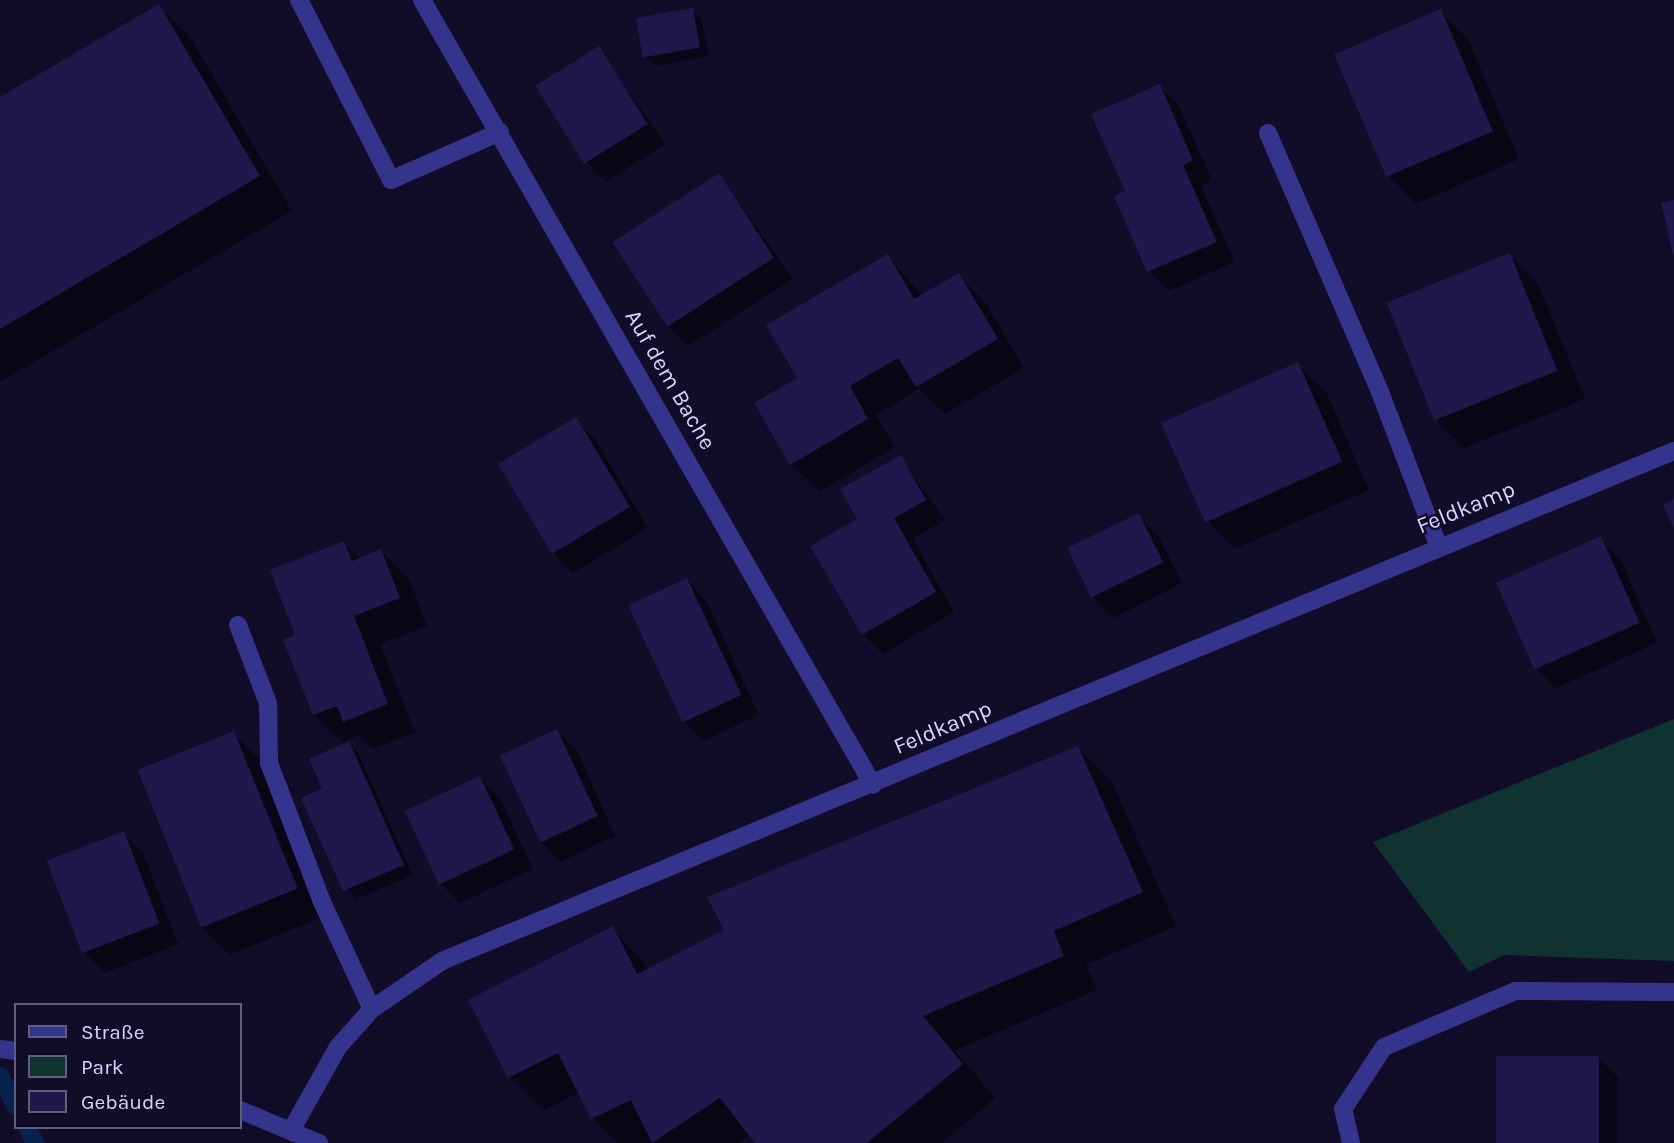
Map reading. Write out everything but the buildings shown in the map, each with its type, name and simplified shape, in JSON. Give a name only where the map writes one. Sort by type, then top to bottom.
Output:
[{"type":"street","points":[[299,0],[391,180],[500,132]]},
{"type":"street","name":"Auf dem Bache","points":[[422,0],[873,785]]},
{"type":"street","points":[[1268,133],[1380,392],[1438,545]]},
{"type":"street","name":"Feldkamp","points":[[292,1129],[338,1047],[372,1009],[442,961],[873,785],[1438,545],[1674,451]]},
{"type":"street","points":[[238,625],[268,703],[270,762],[323,902],[372,1009]]},
{"type":"street","points":[[1351,1143],[1343,1109],[1384,1046],[1515,991],[1674,992]]},
{"type":"street","points":[[242,1111],[292,1129],[319,1143]]},
{"type":"green space","points":[[1674,719],[1674,961],[1504,955],[1469,972],[1373,842]]},
{"type":"waterway","points":[[0,1076],[14,1102]]},
{"type":"waterway","points":[[28,1129],[35,1143]]}]
